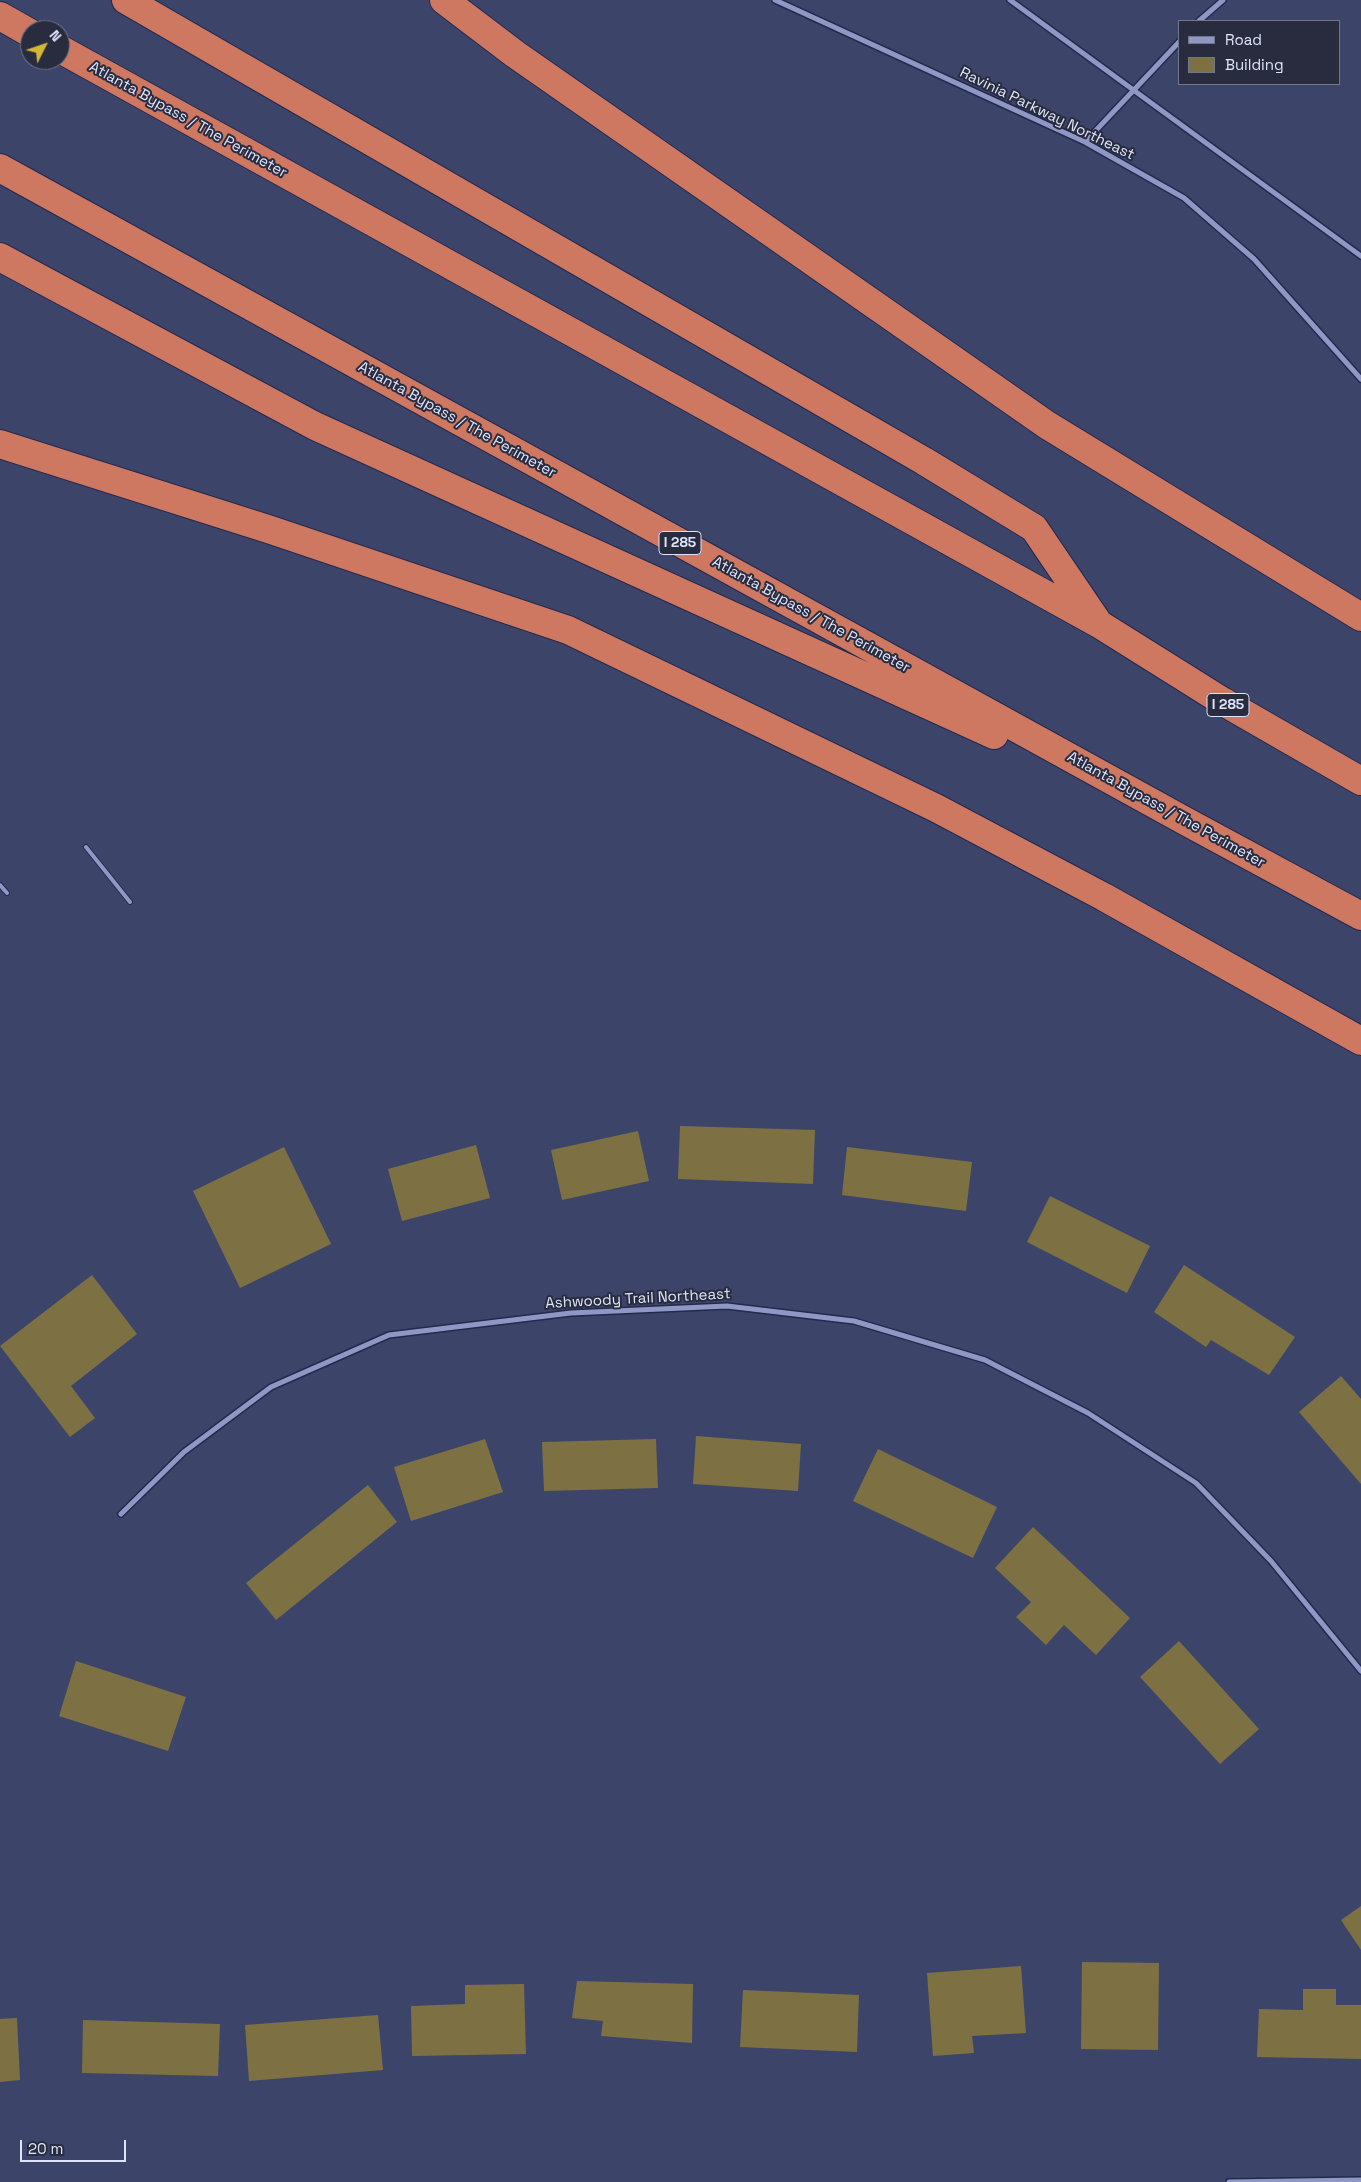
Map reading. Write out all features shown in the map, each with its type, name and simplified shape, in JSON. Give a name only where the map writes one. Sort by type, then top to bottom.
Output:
[{"type":"highway","points":[[126,0],[907,451],[1034,528],[1099,624]]},
{"type":"highway","points":[[444,0],[514,54],[1047,425],[1361,617]]},
{"type":"highway","points":[[0,16],[20,27]]},
{"type":"highway","name":"Atlanta Bypass / The Perimeter","points":[[70,55],[1099,624],[1222,701],[1361,781]]},
{"type":"highway","name":"Atlanta Bypass / The Perimeter","points":[[0,168],[1361,916]]},
{"type":"highway","points":[[0,257],[315,426],[1187,822]]},
{"type":"highway","points":[[0,444],[278,532],[568,630],[936,808],[1104,897],[1361,1041]]},
{"type":"street","name":"Ravinia Parkway Northeast","points":[[775,0],[1085,142],[1184,198],[1254,259],[1361,379]]},
{"type":"street","points":[[1010,0],[1361,256]]},
{"type":"street","points":[[1200,20],[1223,0]]},
{"type":"street","points":[[1085,142],[1178,44]]},
{"type":"street","name":"Ashwoody Trail Northeast","points":[[121,1514],[184,1452],[271,1387],[389,1335],[571,1313],[727,1306],[825,1318],[854,1322],[985,1360],[1088,1413],[1196,1483],[1271,1561],[1361,1671]]},
{"type":"street","points":[[1229,2182],[1361,2180]]},
{"type":"lane","points":[[86,847],[130,902]]},
{"type":"lane","points":[[0,885],[8,893]]},
{"type":"building","points":[[680,1126],[815,1130],[813,1184],[678,1179]]},
{"type":"building","points":[[638,1131],[649,1181],[562,1200],[551,1150]]},
{"type":"building","points":[[476,1145],[490,1198],[402,1221],[388,1169]]},
{"type":"building","points":[[284,1147],[331,1244],[240,1288],[193,1191]]},
{"type":"building","points":[[847,1147],[972,1162],[966,1211],[842,1195]]},
{"type":"building","points":[[1050,1196],[1150,1246],[1127,1293],[1027,1242]]},
{"type":"building","points":[[1184,1265],[1295,1337],[1269,1375],[1211,1340],[1206,1347],[1154,1312]]},
{"type":"building","points":[[92,1275],[137,1334],[71,1386],[95,1418],[70,1437],[0,1346]]},
{"type":"building","points":[[1341,1376],[1361,1399],[1361,1484],[1299,1412]]},
{"type":"building","points":[[696,1436],[801,1444],[798,1491],[693,1484]]},
{"type":"building","points":[[485,1439],[503,1492],[411,1521],[394,1467]]},
{"type":"building","points":[[656,1439],[658,1488],[544,1491],[542,1442]]},
{"type":"building","points":[[878,1449],[997,1507],[973,1558],[853,1501]]},
{"type":"building","points":[[368,1485],[397,1522],[276,1620],[246,1583]]},
{"type":"building","points":[[1033,1527],[1130,1618],[1096,1655],[1064,1625],[1046,1645],[1016,1617],[1031,1602],[995,1568]]},
{"type":"building","points":[[1179,1641],[1259,1729],[1220,1764],[1140,1677]]},
{"type":"building","points":[[76,1661],[186,1697],[168,1751],[59,1716]]},
{"type":"building","points":[[1361,1906],[1361,1950],[1341,1920]]},
{"type":"building","points":[[1082,1962],[1159,1963],[1158,2050],[1081,2049]]},
{"type":"building","points":[[1021,1966],[1026,2033],[972,2036],[974,2053],[933,2056],[927,1973]]},
{"type":"building","points":[[577,1981],[693,1984],[692,2043],[601,2036],[603,2021],[572,2018]]},
{"type":"building","points":[[524,1984],[526,2054],[412,2056],[411,2006],[465,2004],[465,1985]]},
{"type":"building","points":[[1303,1989],[1336,1989],[1336,2005],[1361,2005],[1361,2059],[1257,2057],[1259,2009],[1303,2010]]},
{"type":"building","points":[[743,1990],[859,1995],[857,2052],[740,2047]]},
{"type":"building","points":[[378,2015],[383,2070],[249,2081],[245,2025]]},
{"type":"building","points":[[17,2018],[20,2080],[0,2082],[0,2019]]},
{"type":"building","points":[[83,2020],[220,2024],[218,2076],[82,2073]]}]
